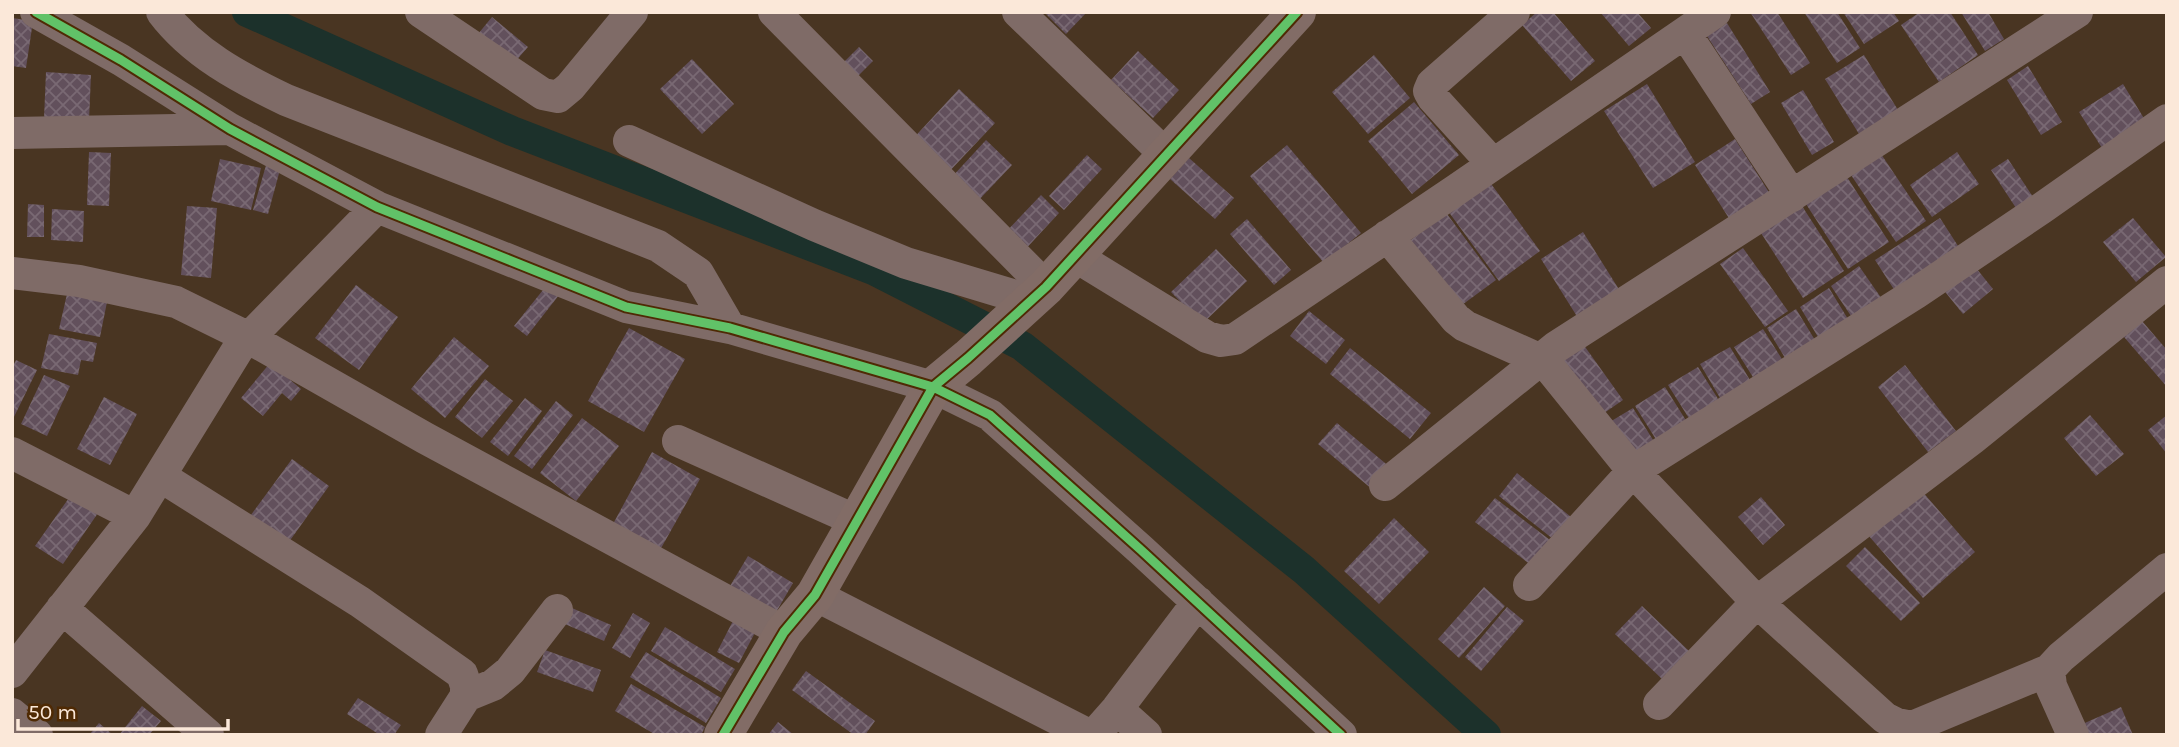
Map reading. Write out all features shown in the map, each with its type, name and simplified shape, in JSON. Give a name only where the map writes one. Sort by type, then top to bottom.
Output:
[{"type":"street","points":[[36,12],[230,129],[377,207],[626,307],[730,328],[933,387],[990,415],[1341,735]]},
{"type":"street","points":[[162,12],[204,53],[240,78],[286,100],[658,246],[698,273],[730,328]]},
{"type":"street","points":[[423,13],[544,94],[558,97],[570,88],[632,12]]},
{"type":"street","points":[[774,12],[1032,300]]},
{"type":"street","points":[[1018,12],[1166,155]]},
{"type":"street","points":[[724,735],[784,632],[815,595],[933,387],[1032,300],[1075,256],[1297,12]]},
{"type":"street","points":[[1493,164],[1429,91],[1432,84],[1514,12]]},
{"type":"street","points":[[1075,256],[1207,337],[1221,341],[1235,339],[1715,12]]},
{"type":"street","points":[[1385,485],[1539,359],[2077,12]]},
{"type":"street","points":[[1685,33],[1792,196]]},
{"type":"street","points":[[1529,585],[1633,471],[1916,293],[2167,120]]},
{"type":"street","points":[[12,133],[230,129]]},
{"type":"street","points":[[629,141],[814,225],[906,263],[1032,300]]},
{"type":"street","points":[[12,672],[135,516],[239,349],[377,207]]},
{"type":"street","points":[[1387,236],[1456,319],[1465,326],[1539,359],[1549,367],[1633,471],[1757,602],[1898,729],[1912,727],[2049,670],[2167,569]]},
{"type":"street","points":[[12,273],[79,281],[176,302],[249,338],[425,438],[784,632]]},
{"type":"street","points":[[1659,704],[1757,602],[1972,439],[2167,282]]},
{"type":"street","points":[[678,441],[857,521]]},
{"type":"street","points":[[12,453],[135,516]]},
{"type":"street","points":[[160,476],[360,602],[461,674],[466,686],[466,696],[441,735]]},
{"type":"street","points":[[815,595],[1091,735],[1117,709],[1198,602]]},
{"type":"street","points":[[62,608],[208,735]]},
{"type":"street","points":[[466,696],[493,685],[510,671],[557,610]]},
{"type":"street","points":[[2049,670],[2051,686],[2073,735]]},
{"type":"street","points":[[1117,709],[1146,735]]},
{"type":"street","points":[[12,714],[37,735]]},
{"type":"building","points":[[1087,12],[1066,34],[1046,14]]},
{"type":"building","points":[[1537,12],[1553,12],[1595,61],[1571,81],[1522,25]]},
{"type":"building","points":[[1600,12],[1637,12],[1651,28],[1629,46]]},
{"type":"building","points":[[1750,12],[1777,12],[1810,63],[1791,75]]},
{"type":"building","points":[[1804,12],[1837,12],[1860,48],[1837,63]]},
{"type":"building","points":[[1843,12],[1893,12],[1899,21],[1864,44]]},
{"type":"building","points":[[1920,12],[1950,12],[1978,55],[1939,82],[1901,25]]},
{"type":"building","points":[[1961,12],[1988,12],[2004,39],[1985,51]]},
{"type":"building","points":[[492,17],[528,47],[513,64],[478,34]]},
{"type":"building","points":[[12,18],[33,21],[26,68],[12,66]]},
{"type":"building","points":[[1727,23],[1770,92],[1751,104],[1707,36]]},
{"type":"building","points":[[859,47],[873,61],[850,84],[836,70]]},
{"type":"building","points":[[1138,51],[1179,90],[1153,118],[1111,80]]},
{"type":"building","points":[[1374,55],[1410,98],[1368,134],[1332,92]]},
{"type":"building","points":[[1864,55],[1898,110],[1859,134],[1825,79]]},
{"type":"building","points":[[692,59],[734,104],[702,134],[660,89]]},
{"type":"building","points":[[2028,66],[2062,122],[2041,135],[2007,80]]},
{"type":"building","points":[[46,72],[91,75],[89,121],[44,118]]},
{"type":"building","points":[[1647,84],[1695,162],[1653,188],[1604,111]]},
{"type":"building","points":[[2123,84],[2145,120],[2102,148],[2079,112]]},
{"type":"building","points":[[959,89],[995,123],[945,176],[909,143]]},
{"type":"building","points":[[1803,90],[1834,142],[1812,155],[1781,103]]},
{"type":"building","points":[[1414,102],[1459,155],[1412,194],[1368,141]]},
{"type":"building","points":[[1735,139],[1772,197],[1732,223],[1695,165]]},
{"type":"building","points":[[986,140],[1012,165],[976,203],[951,178]]},
{"type":"building","points":[[1287,145],[1361,233],[1324,263],[1250,176]]},
{"type":"building","points":[[89,152],[111,153],[109,206],[87,205]]},
{"type":"building","points":[[1957,152],[1979,184],[1932,217],[1910,185]]},
{"type":"building","points":[[1881,154],[1926,221],[1896,242],[1851,175]]},
{"type":"building","points":[[1087,155],[1102,169],[1064,210],[1049,196]]},
{"type":"building","points":[[1189,158],[1234,198],[1215,219],[1170,179]]},
{"type":"building","points":[[220,159],[261,168],[251,210],[211,201]]},
{"type":"building","points":[[2008,159],[2033,197],[2016,208],[1991,170]]},
{"type":"building","points":[[267,162],[281,166],[268,214],[253,210]]},
{"type":"building","points":[[1847,177],[1889,242],[1848,269],[1806,204]]},
{"type":"building","points":[[1489,181],[1540,251],[1499,281],[1448,211]]},
{"type":"building","points":[[1041,195],[1059,213],[1021,254],[1002,236]]},
{"type":"building","points":[[28,204],[44,205],[44,237],[27,237]]},
{"type":"building","points":[[187,206],[217,208],[211,278],[181,275]]},
{"type":"building","points":[[1802,206],[1844,271],[1803,298],[1761,233]]},
{"type":"building","points":[[52,209],[84,211],[83,242],[51,240]]},
{"type":"building","points":[[1447,214],[1496,280],[1451,313],[1402,246]]},
{"type":"building","points":[[1940,218],[1960,249],[1895,291],[1875,260]]},
{"type":"building","points":[[2133,218],[2166,257],[2136,282],[2103,242]]},
{"type":"building","points":[[1247,219],[1291,270],[1274,285],[1230,234]]},
{"type":"building","points":[[1583,232],[1620,291],[1578,318],[1541,259]]},
{"type":"building","points":[[1743,248],[1788,311],[1765,327],[1720,264]]},
{"type":"building","points":[[1216,249],[1247,281],[1202,324],[1171,292]]},
{"type":"building","points":[[1972,263],[1993,289],[1963,314],[1942,288]]},
{"type":"building","points":[[1859,266],[1884,302],[1855,322],[1831,286]]},
{"type":"building","points":[[356,285],[398,317],[359,370],[315,338]]},
{"type":"building","points":[[547,285],[559,295],[527,336],[514,326]]},
{"type":"building","points":[[1829,288],[1851,324],[1821,342],[1800,307]]},
{"type":"building","points":[[67,294],[107,302],[100,337],[59,329]]},
{"type":"building","points":[[1796,309],[1818,345],[1788,363],[1767,328]]},
{"type":"building","points":[[1309,311],[1345,340],[1326,364],[1290,336]]},
{"type":"building","points":[[2136,314],[2167,350],[2167,387],[2118,330]]},
{"type":"building","points":[[629,328],[685,359],[644,432],[588,401]]},
{"type":"building","points":[[1763,329],[1785,364],[1756,382],[1734,347]]},
{"type":"building","points":[[49,334],[97,343],[93,362],[81,360],[78,375],[41,368]]},
{"type":"building","points":[[454,337],[489,366],[445,418],[411,389]]},
{"type":"building","points":[[1583,344],[1623,400],[1594,420],[1555,364]]},
{"type":"building","points":[[1730,347],[1753,385],[1723,403],[1700,364]]},
{"type":"building","points":[[1350,348],[1431,413],[1410,439],[1330,374]]},
{"type":"building","points":[[16,360],[37,370],[12,421],[12,368]]},
{"type":"building","points":[[270,363],[301,389],[291,401],[282,393],[263,416],[241,398]]},
{"type":"building","points":[[1905,365],[1956,431],[1928,452],[1878,387]]},
{"type":"building","points":[[1698,367],[1720,402],[1690,420],[1668,385]]},
{"type":"building","points":[[44,375],[70,386],[47,436],[21,424]]},
{"type":"building","points":[[485,379],[513,401],[482,438],[455,417]]},
{"type":"building","points":[[1665,387],[1687,422],[1657,441],[1635,406]]},
{"type":"building","points":[[104,397],[137,414],[110,465],[77,449]]},
{"type":"building","points":[[525,398],[542,411],[508,456],[490,442]]},
{"type":"building","points":[[556,401],[573,415],[532,469],[514,456]]},
{"type":"building","points":[[1633,408],[1655,443],[1625,461],[1603,426]]},
{"type":"building","points":[[2090,415],[2124,454],[2096,476],[2064,438]]},
{"type":"building","points":[[2167,415],[2167,454],[2148,430]]},
{"type":"building","points":[[582,418],[619,446],[576,501],[540,473]]},
{"type":"building","points":[[1337,423],[1391,468],[1373,490],[1318,444]]},
{"type":"building","points":[[652,452],[700,479],[660,550],[613,524]]},
{"type":"building","points":[[292,459],[329,486],[286,546],[248,519]]},
{"type":"building","points":[[1517,473],[1571,517],[1553,539],[1499,496]]},
{"type":"building","points":[[1920,489],[1975,552],[1923,598],[1868,535]]},
{"type":"building","points":[[71,495],[98,513],[63,564],[35,546]]},
{"type":"building","points":[[1761,497],[1785,525],[1763,545],[1738,517]]},
{"type":"building","points":[[1495,498],[1550,540],[1531,565],[1475,522]]},
{"type":"building","points":[[1394,518],[1429,552],[1379,604],[1344,571]]},
{"type":"building","points":[[1865,547],[1920,603],[1901,621],[1846,566]]},
{"type":"building","points":[[748,556],[793,583],[775,614],[730,586]]},
{"type":"building","points":[[1484,587],[1505,606],[1459,658],[1438,639]]},
{"type":"building","points":[[565,605],[611,625],[604,641],[558,621]]},
{"type":"building","points":[[1642,606],[1690,652],[1663,680],[1615,634]]},
{"type":"building","points":[[1507,607],[1524,621],[1481,671],[1465,657]]},
{"type":"building","points":[[633,613],[650,623],[630,658],[612,648]]},
{"type":"building","points":[[737,613],[759,625],[739,663],[717,652]]},
{"type":"building","points":[[665,627],[735,669],[721,692],[651,651]]},
{"type":"building","points":[[545,650],[601,670],[593,692],[537,672]]},
{"type":"building","points":[[646,652],[721,698],[706,723],[630,677]]},
{"type":"building","points":[[806,671],[875,721],[865,735],[854,735],[792,690]]},
{"type":"building","points":[[631,684],[705,727],[701,735],[656,735],[615,711]]},
{"type":"building","points":[[358,698],[401,725],[394,735],[380,735],[347,714]]},
{"type":"building","points":[[142,706],[161,721],[149,735],[119,735]]},
{"type":"building","points":[[2121,707],[2133,735],[2082,735],[2078,726]]},
{"type":"building","points":[[778,722],[794,735],[768,735]]},
{"type":"building","points":[[99,723],[113,735],[89,735]]},
{"type":"waterway","points":[[247,12],[512,131],[873,270],[1022,346],[1304,570],[1486,735]]},
{"type":"cycle path","points":[[36,12],[121,60],[230,129],[377,207],[626,307],[730,328],[933,387],[990,415],[1341,735]]},
{"type":"cycle path","points":[[723,735],[784,632],[815,595],[933,387],[1046,287],[1297,12]]}]
